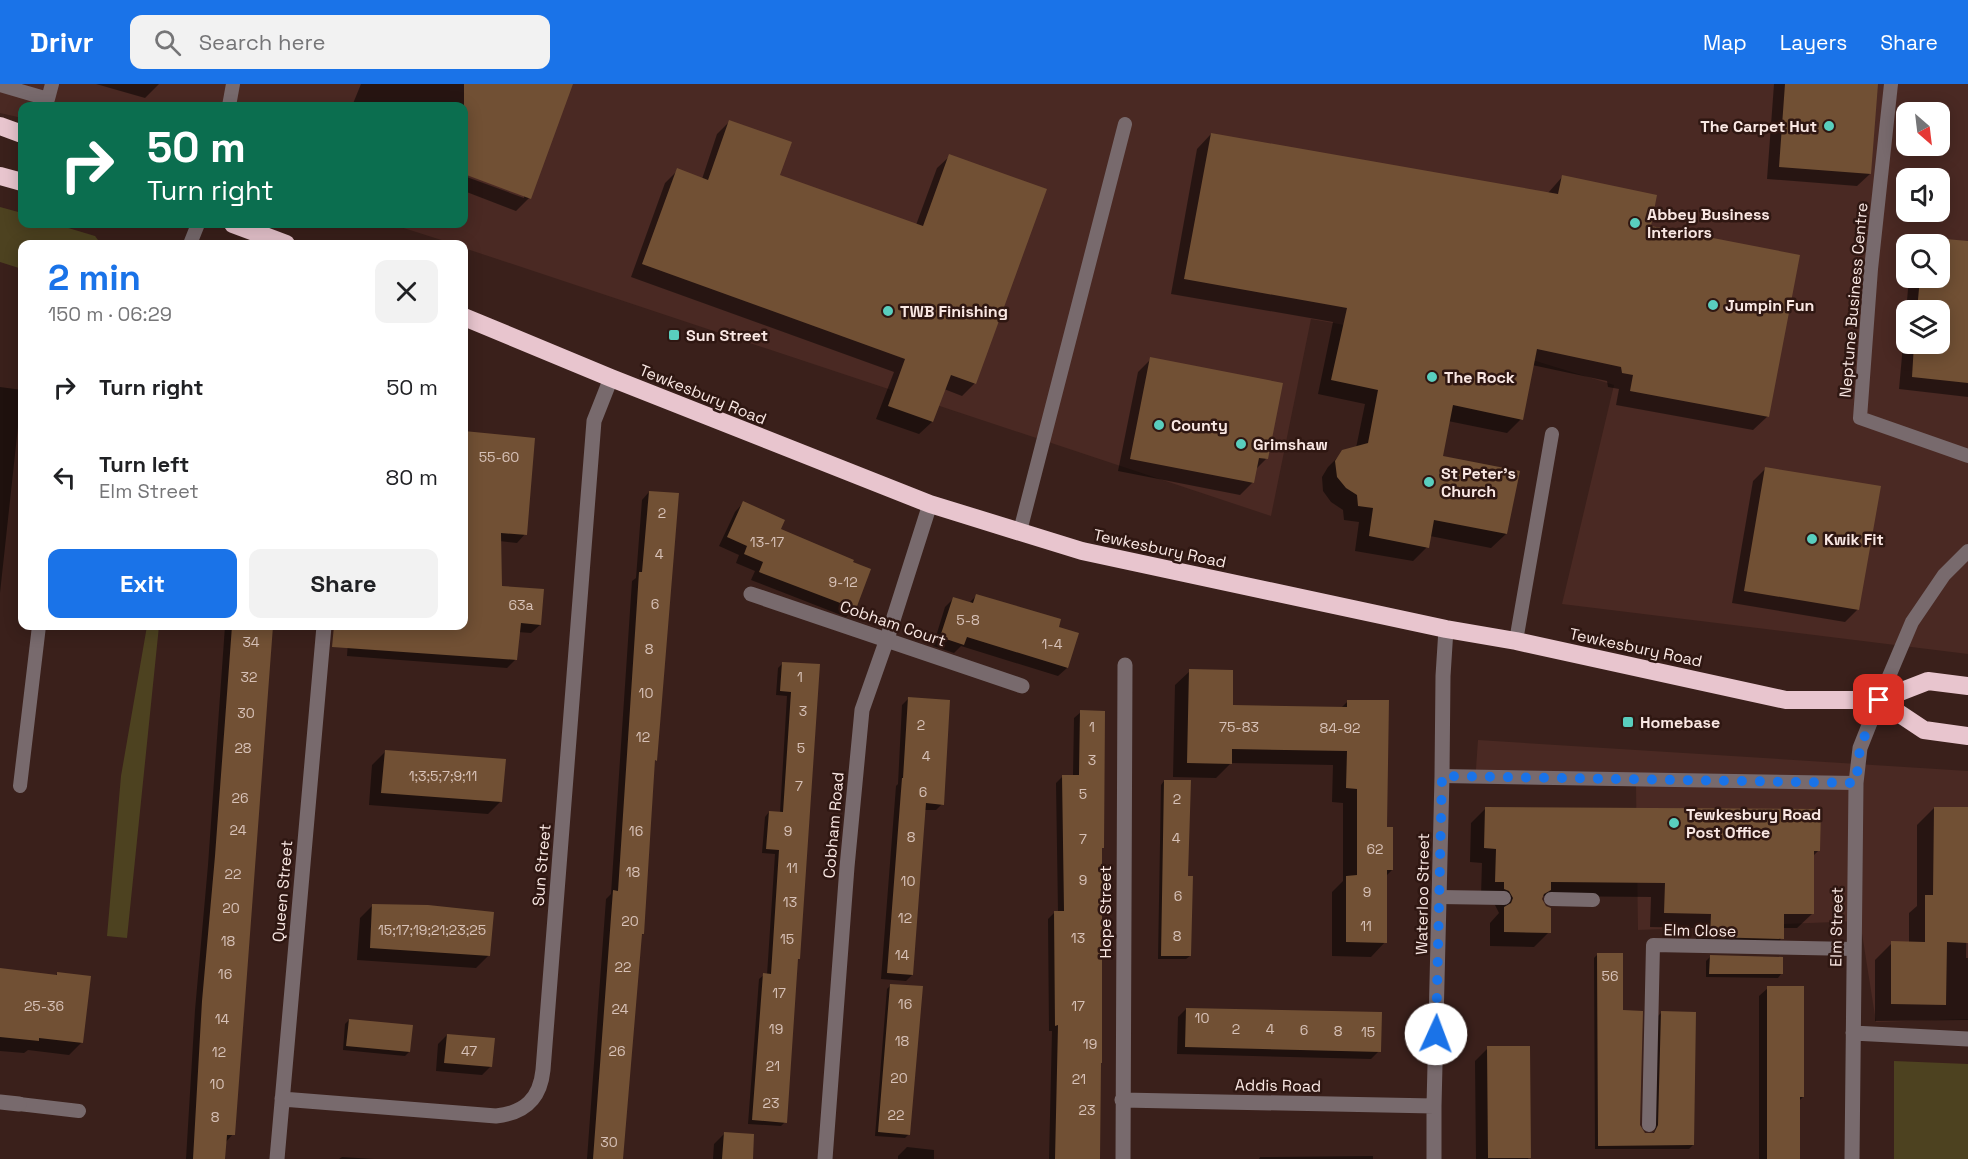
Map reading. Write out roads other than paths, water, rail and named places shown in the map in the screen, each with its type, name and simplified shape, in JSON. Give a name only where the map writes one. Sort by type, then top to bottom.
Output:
[{"type":"highway","points":[[0,126],[18,133]]},
{"type":"highway","points":[[0,176],[18,181]]},
{"type":"highway","points":[[244,228],[275,240]]},
{"type":"highway","name":"Tewkesbury Road","points":[[468,319],[611,378],[930,504],[1082,550],[1786,700],[1879,700],[1928,681],[1968,686]]},
{"type":"highway","points":[[1879,700],[1924,730],[1968,736]]},
{"type":"street","name":"Sun Street","points":[[282,1099],[496,1116],[509,1115],[520,1110],[531,1102],[538,1092],[543,1070],[594,421],[611,378]]},
{"type":"street","name":"Cobham Road","points":[[825,1159],[847,867],[862,710],[930,504]]},
{"type":"street","name":"Cobham Court","points":[[751,594],[1022,686]]},
{"type":"street","name":"Waterloo Street","points":[[1434,1159],[1443,676],[1446,629]]},
{"type":"street","name":"Queen Street","points":[[277,1159],[324,630]]},
{"type":"street","name":"Hope Street","points":[[1123,1159],[1125,665]]},
{"type":"street","name":"Elm Street","points":[[1852,1159],[1856,783],[1860,748],[1879,700]]},
{"type":"street","points":[[1853,1033],[1968,1040]]},
{"type":"street","name":"Addis Road","points":[[1122,1100],[1434,1106]]},
{"type":"street","points":[[0,1102],[20,1104]]},
{"type":"lane","points":[[0,86],[48,99],[52,84]]},
{"type":"lane","points":[[230,102],[232,84]]},
{"type":"lane","name":"Neptune Business Centre","points":[[1891,84],[1871,269],[1860,418],[1968,456]]},
{"type":"lane","points":[[1020,531],[1125,124]]},
{"type":"lane","points":[[1516,641],[1552,434]]},
{"type":"lane","points":[[1879,700],[1912,622],[1944,575],[1968,551]]},
{"type":"lane","points":[[20,786],[39,630]]},
{"type":"lane","points":[[1442,776],[1856,783]]},
{"type":"lane","points":[[1440,897],[1504,898]]},
{"type":"lane","points":[[1551,899],[1593,900]]},
{"type":"lane","name":"Elm Close","points":[[1649,1125],[1653,945],[1854,949]]},
{"type":"lane","points":[[20,1104],[79,1111]]},
{"type":"place","name":"The Carpet Hut","points":[[1829,126]]},
{"type":"place","name":"Abbey Business Interiors","points":[[1635,223]]},
{"type":"place","name":"Jumpin Fun","points":[[1713,305]]},
{"type":"place","name":"TWB Finishing","points":[[888,311]]},
{"type":"place","name":"Sun Street","points":[[674,335]]},
{"type":"place","name":"The Rock","points":[[1432,377]]},
{"type":"place","name":"County","points":[[1159,425]]},
{"type":"place","name":"Grimshaw","points":[[1241,444]]},
{"type":"place","name":"St Peter's Church","points":[[1429,482]]},
{"type":"place","name":"Kwik Fit","points":[[1812,539]]},
{"type":"place","name":"Homebase","points":[[1628,722]]},
{"type":"place","name":"Tewkesbury Road Post Office","points":[[1674,823]]}]
